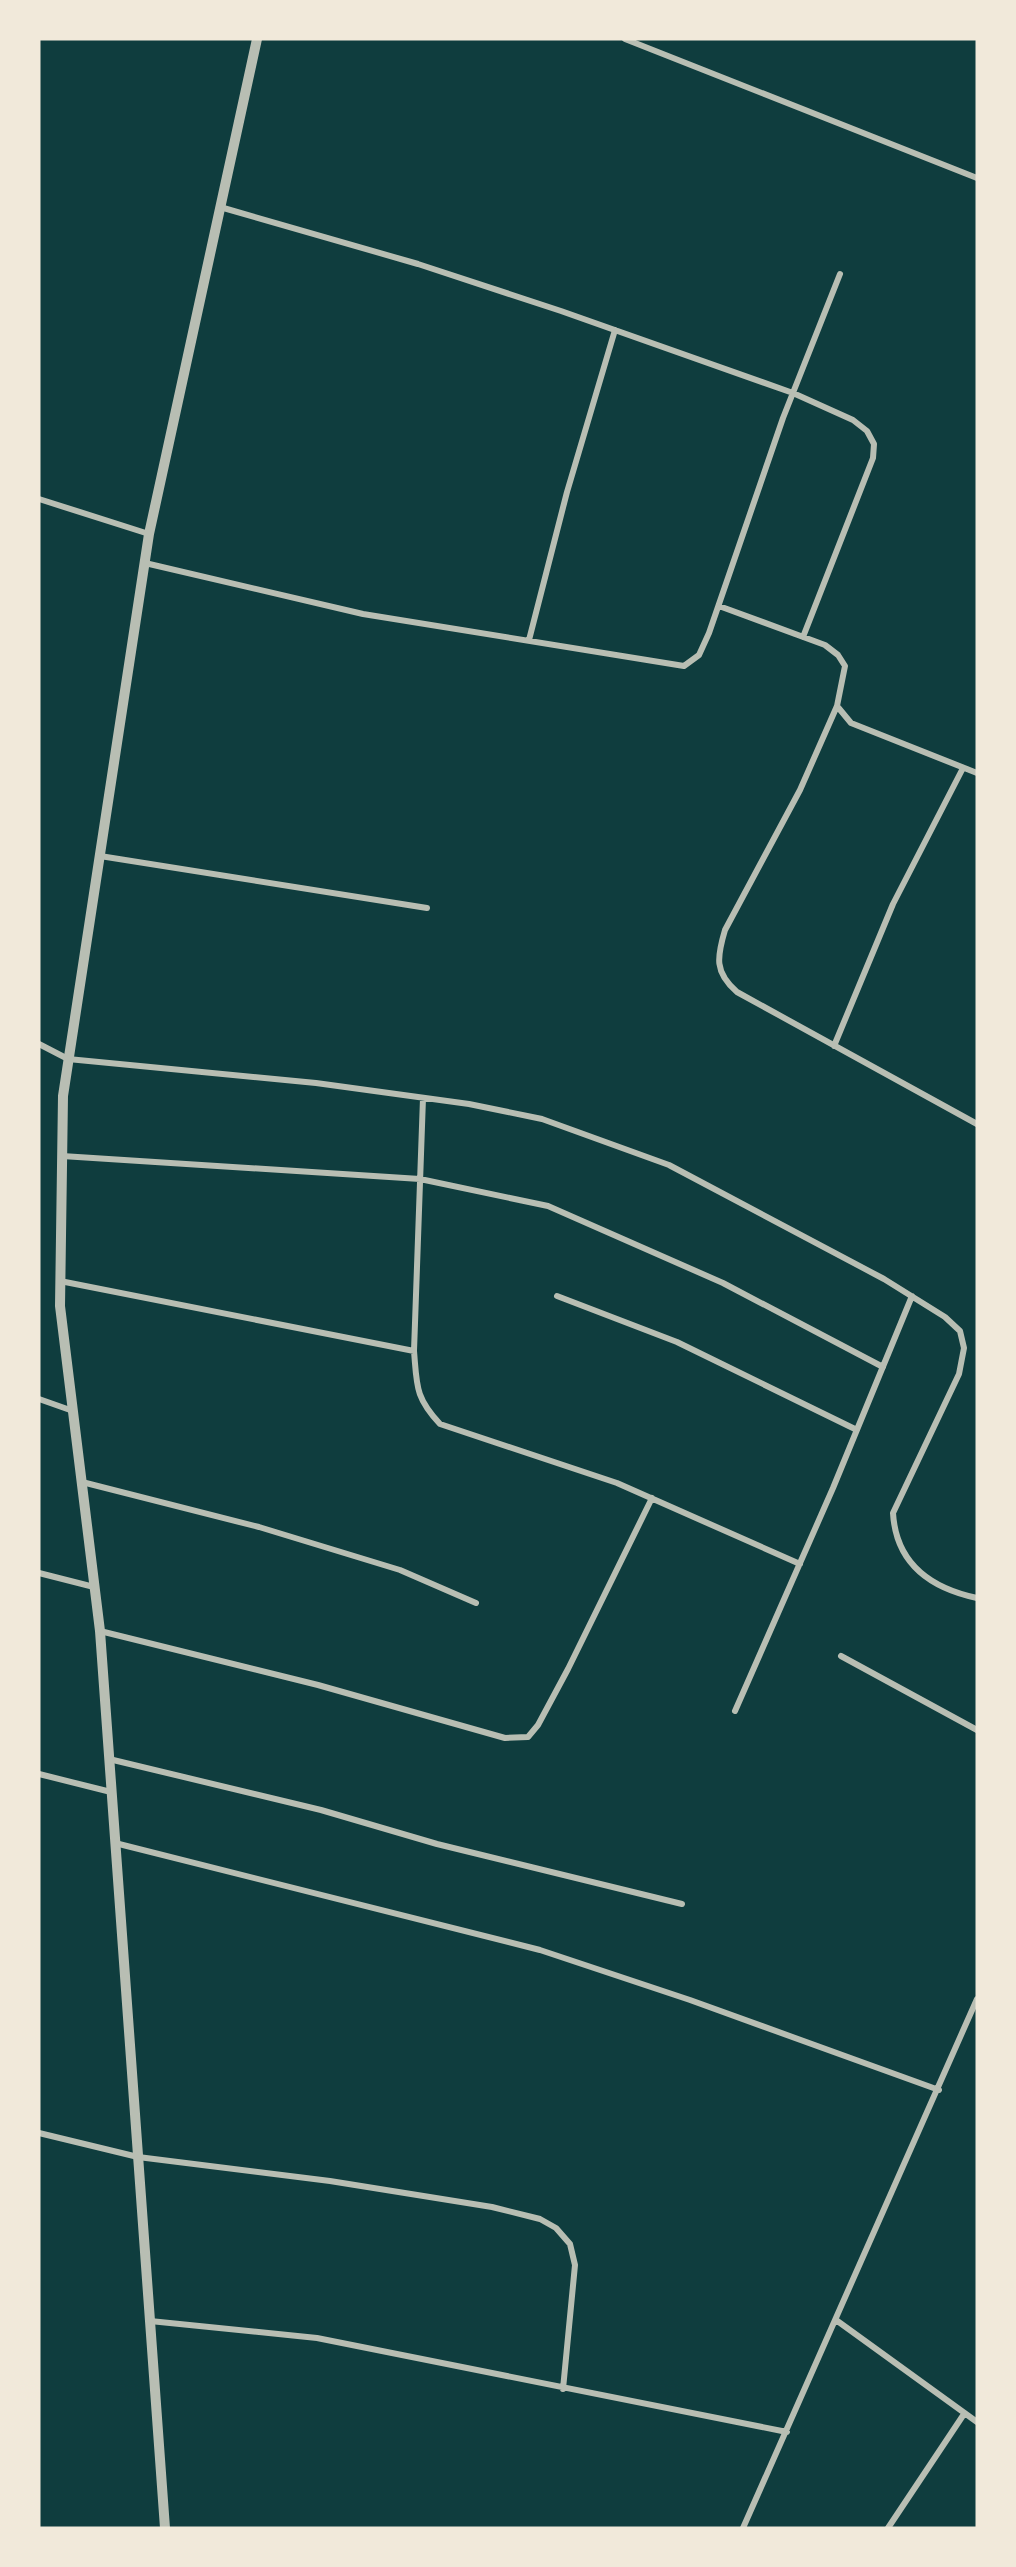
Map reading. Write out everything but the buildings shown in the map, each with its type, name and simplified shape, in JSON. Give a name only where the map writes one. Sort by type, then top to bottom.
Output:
[{"type":"street","points":[[165,2528],[100,1631],[60,1306],[63,1096],[149,534],[257,39]]},
{"type":"street","points":[[625,39],[977,178]]},
{"type":"street","points":[[220,207],[418,264],[615,330],[793,393],[853,420],[867,431],[874,444],[873,458],[803,637]]},
{"type":"street","points":[[145,564],[363,615],[684,666],[699,655],[719,606],[793,393],[840,274]]},
{"type":"street","points":[[529,640],[567,492],[615,330]]},
{"type":"street","points":[[39,499],[149,534]]},
{"type":"street","points":[[719,606],[825,645],[838,655],[845,666],[837,706],[800,790],[725,930],[718,951],[720,969],[725,981],[737,992],[977,1124]]},
{"type":"street","points":[[837,706],[850,723],[977,773]]},
{"type":"street","points":[[834,1046],[893,904],[963,768]]},
{"type":"street","points":[[100,856],[427,908]]},
{"type":"street","points":[[39,1044],[68,1059],[316,1083],[423,1098],[543,1119],[669,1165],[776,1220],[912,1296],[945,1317],[960,1331],[964,1348],[959,1374],[893,1513],[894,1534],[900,1550],[909,1563],[944,1588],[976,1595]]},
{"type":"street","points":[[423,1098],[414,1351],[417,1384],[423,1406],[440,1424],[617,1483],[800,1564]]},
{"type":"street","points":[[61,1155],[420,1179],[548,1206],[723,1282],[883,1367]]},
{"type":"street","points":[[60,1281],[414,1351]]},
{"type":"street","points":[[557,1296],[677,1342],[857,1430]]},
{"type":"street","points":[[735,1711],[800,1564],[912,1296]]},
{"type":"street","points":[[39,1399],[73,1411]]},
{"type":"street","points":[[81,1482],[302,1540],[400,1570],[476,1603]]},
{"type":"street","points":[[100,1631],[318,1686],[505,1738],[528,1737],[538,1725],[568,1669],[652,1498]]},
{"type":"street","points":[[39,1573],[94,1587]]},
{"type":"street","points":[[841,1656],[977,1730]]},
{"type":"street","points":[[109,1760],[321,1810],[437,1844],[682,1904]]},
{"type":"street","points":[[39,1774],[111,1792]]},
{"type":"street","points":[[115,1843],[540,1950],[690,2000],[939,2090]]},
{"type":"street","points":[[743,2528],[939,2090],[977,1999]]},
{"type":"street","points":[[39,2133],[138,2157],[330,2181],[492,2207],[540,2219],[556,2228],[570,2244],[574,2265],[563,2389]]},
{"type":"street","points":[[836,2320],[977,2422]]},
{"type":"street","points":[[150,2321],[317,2338],[787,2432]]},
{"type":"street","points":[[888,2528],[964,2414]]}]
